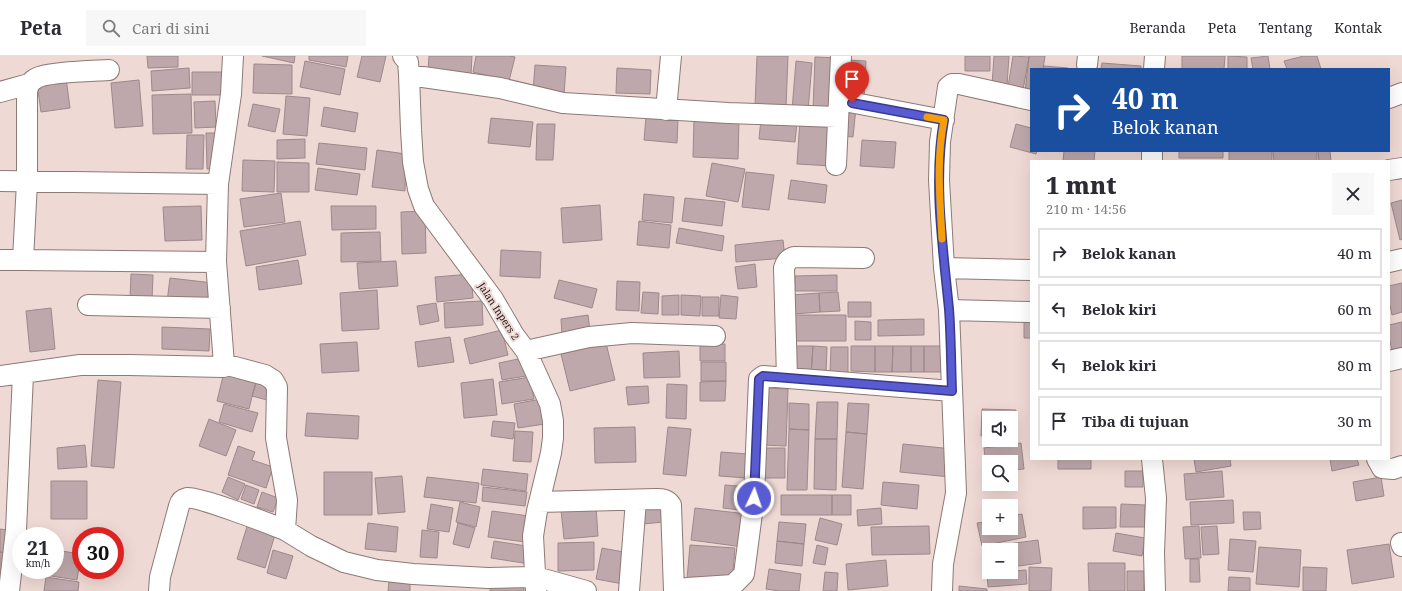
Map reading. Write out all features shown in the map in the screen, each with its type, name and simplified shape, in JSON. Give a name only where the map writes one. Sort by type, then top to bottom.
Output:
[{"type":"street","points":[[224,364],[216,262],[218,184],[231,94],[233,56]]},
{"type":"street","name":"Jalan Inpers 2","points":[[404,56],[408,62],[413,162],[418,189],[424,206],[493,299],[514,335],[526,351],[550,404],[553,421],[553,438],[533,536],[536,584]]},
{"type":"street","points":[[666,110],[671,56]]},
{"type":"street","points":[[836,165],[841,56]]},
{"type":"street","points":[[1154,68],[1155,56]]},
{"type":"street","points":[[0,92],[29,84],[36,78],[47,75],[111,67]]},
{"type":"street","points":[[409,75],[500,88],[563,103],[666,110],[838,109],[944,120]]},
{"type":"street","points":[[23,260],[27,182],[27,92],[29,84]]},
{"type":"street","points":[[942,591],[943,564],[956,493],[955,432],[949,310],[944,268],[939,180],[940,142],[948,87],[952,84],[968,86],[1030,100]]},
{"type":"street","points":[[1390,98],[1402,93]]},
{"type":"street","points":[[1390,170],[1402,168]]},
{"type":"street","points":[[0,180],[27,182],[218,184]]},
{"type":"street","points":[[787,378],[784,268],[788,259],[794,256],[864,258]]},
{"type":"street","points":[[1390,262],[1402,259]]},
{"type":"street","points":[[0,260],[216,262]]},
{"type":"street","points":[[944,268],[1030,270]]},
{"type":"street","points":[[88,305],[220,308]]},
{"type":"street","points":[[949,310],[1030,312]]},
{"type":"street","points":[[526,351],[589,337],[632,333],[715,336]]},
{"type":"street","points":[[1390,361],[1402,358]]},
{"type":"street","points":[[0,376],[80,366],[223,367],[224,364]]},
{"type":"street","points":[[224,364],[265,375],[273,380],[277,387],[276,438],[287,500],[285,530]]},
{"type":"street","points":[[8,591],[16,530],[23,374]]},
{"type":"street","points":[[682,591],[687,588],[733,585],[744,574],[754,498],[759,379],[763,376],[952,391]]},
{"type":"street","points":[[1152,460],[1156,498],[1154,553],[1155,591]]},
{"type":"street","points":[[1378,460],[1382,468],[1393,469],[1402,466]]},
{"type":"street","points":[[159,591],[160,577],[179,506],[181,501],[186,498],[208,503],[285,530],[311,546],[344,562],[377,570],[414,583],[488,578],[586,591]]},
{"type":"street","points":[[539,502],[664,499],[668,501],[671,505],[674,591]]},
{"type":"street","points":[[629,591],[636,500]]},
{"type":"building","points":[[147,56],[178,56],[178,67],[148,68]]},
{"type":"building","points":[[262,56],[295,56],[294,63]]},
{"type":"building","points":[[309,56],[348,56],[346,67],[309,60]]},
{"type":"building","points":[[362,56],[386,56],[380,82],[357,77]]},
{"type":"building","points":[[429,56],[472,56],[471,74],[428,71]]},
{"type":"building","points":[[476,56],[515,57],[509,81],[473,72]]},
{"type":"building","points":[[757,56],[788,56],[786,107],[755,106]]},
{"type":"building","points":[[965,56],[990,56],[990,71],[965,71]]},
{"type":"building","points":[[994,56],[1009,56],[1007,86],[992,85]]},
{"type":"building","points":[[1013,56],[1029,57],[1023,90],[1008,87]]},
{"type":"building","points":[[1029,56],[1045,56],[1043,68],[1030,68],[1030,92],[1025,92]]},
{"type":"building","points":[[1182,56],[1225,56],[1224,68],[1182,68]]},
{"type":"building","points":[[1228,56],[1247,57],[1247,68],[1228,68]]},
{"type":"building","points":[[1268,56],[1270,68],[1253,68],[1251,58]]},
{"type":"building","points":[[1304,56],[1317,56],[1321,68],[1287,68],[1284,61]]},
{"type":"building","points":[[815,57],[839,58],[837,111],[813,110]]},
{"type":"building","points":[[847,60],[866,61],[864,99],[845,98]]},
{"type":"building","points":[[305,61],[345,69],[340,95],[300,87]]},
{"type":"building","points":[[796,61],[812,63],[808,111],[792,110]]},
{"type":"building","points":[[1102,63],[1141,66],[1141,68],[1101,68]]},
{"type":"building","points":[[254,64],[292,65],[292,94],[253,93]]},
{"type":"building","points":[[535,65],[566,67],[564,95],[533,92]]},
{"type":"building","points":[[1044,66],[1068,68],[1043,68]]},
{"type":"building","points":[[189,68],[190,88],[152,91],[151,71]]},
{"type":"building","points":[[617,68],[651,70],[650,94],[616,93]]},
{"type":"building","points":[[192,72],[230,72],[230,95],[192,95]]},
{"type":"building","points":[[66,78],[70,108],[41,112],[37,82]]},
{"type":"building","points":[[139,80],[143,126],[115,128],[111,83]]},
{"type":"building","points":[[191,94],[192,133],[153,134],[152,95]]},
{"type":"building","points":[[286,96],[310,98],[307,136],[283,134]]},
{"type":"building","points":[[215,101],[216,127],[195,128],[194,102]]},
{"type":"building","points":[[253,104],[280,109],[275,132],[248,126]]},
{"type":"building","points":[[843,106],[856,108],[853,137],[840,136]]},
{"type":"building","points":[[324,107],[358,113],[355,132],[321,126]]},
{"type":"building","points":[[646,117],[678,119],[677,143],[644,140]]},
{"type":"building","points":[[491,118],[533,122],[530,147],[488,143]]},
{"type":"building","points":[[694,119],[739,120],[738,159],[693,157]]},
{"type":"building","points":[[761,119],[797,122],[795,142],[759,139]]},
{"type":"building","points":[[800,120],[835,122],[833,166],[797,164]]},
{"type":"building","points":[[537,124],[555,124],[553,160],[536,160]]},
{"type":"building","points":[[1016,124],[1030,128],[1030,152],[1037,152],[1036,154],[1010,147]]},
{"type":"building","points":[[206,133],[219,133],[219,169],[207,169]]},
{"type":"building","points":[[187,135],[204,135],[203,169],[186,169]]},
{"type":"building","points":[[305,139],[305,158],[277,159],[277,140]]},
{"type":"building","points":[[862,140],[896,142],[894,168],[860,166]]},
{"type":"building","points":[[319,143],[367,148],[365,170],[316,164]]},
{"type":"building","points":[[377,150],[406,154],[405,191],[372,187]]},
{"type":"building","points":[[1064,152],[1095,152],[1094,160],[1063,160]]},
{"type":"building","points":[[1179,152],[1223,152],[1223,158],[1179,158]]},
{"type":"building","points":[[1229,152],[1272,152],[1272,160],[1229,160]]},
{"type":"building","points":[[1273,152],[1317,152],[1317,160],[1274,160]]},
{"type":"building","points":[[1318,152],[1330,152],[1331,160],[1319,160]]},
{"type":"building","points":[[243,160],[275,161],[274,192],[242,191]]},
{"type":"building","points":[[277,162],[309,163],[309,192],[277,192]]},
{"type":"building","points":[[712,163],[745,169],[738,202],[706,196]]},
{"type":"building","points":[[318,168],[360,174],[357,195],[315,190]]},
{"type":"building","points":[[746,172],[774,175],[769,210],[742,207]]},
{"type":"building","points":[[791,180],[827,185],[825,203],[788,199]]},
{"type":"building","points":[[281,193],[285,222],[244,227],[240,199]]},
{"type":"building","points":[[644,194],[674,197],[672,223],[642,220]]},
{"type":"building","points":[[685,198],[725,202],[722,226],[682,221]]},
{"type":"building","points":[[1402,200],[1402,239],[1400,240],[1391,203]]},
{"type":"building","points":[[600,205],[602,240],[563,243],[561,208]]},
{"type":"building","points":[[201,206],[202,240],[165,241],[163,207]]},
{"type":"building","points":[[331,206],[376,206],[376,229],[332,230]]},
{"type":"building","points":[[425,211],[426,253],[402,254],[401,212]]},
{"type":"building","points":[[300,221],[306,255],[246,266],[240,231]]},
{"type":"building","points":[[639,221],[671,225],[669,248],[637,245]]},
{"type":"building","points":[[679,228],[724,236],[722,251],[676,243]]},
{"type":"building","points":[[380,232],[381,261],[341,262],[341,233]]},
{"type":"building","points":[[783,240],[785,258],[736,262],[735,245]]},
{"type":"building","points":[[501,250],[541,252],[540,278],[500,276]]},
{"type":"building","points":[[298,260],[302,284],[259,290],[256,267]]},
{"type":"building","points":[[396,261],[398,286],[359,289],[357,263]]},
{"type":"building","points":[[755,264],[757,287],[738,289],[735,267]]},
{"type":"building","points":[[131,274],[153,275],[152,300],[130,299]]},
{"type":"building","points":[[471,274],[473,298],[437,302],[435,277]]},
{"type":"building","points":[[837,275],[837,291],[795,291],[795,276]]},
{"type":"building","points":[[170,278],[213,283],[211,306],[167,302]]},
{"type":"building","points":[[559,280],[597,289],[592,308],[554,298]]},
{"type":"building","points":[[617,281],[640,282],[639,311],[616,310]]},
{"type":"building","points":[[1402,283],[1402,312],[1392,315],[1390,306],[1390,286]]},
{"type":"building","points":[[377,290],[379,329],[342,331],[340,293]]},
{"type":"building","points":[[643,292],[659,293],[658,314],[641,313]]},
{"type":"building","points":[[838,292],[840,311],[820,312],[819,293]]},
{"type":"building","points":[[819,293],[820,312],[793,314],[792,295]]},
{"type":"building","points":[[679,295],[679,315],[662,315],[662,296]]},
{"type":"building","points":[[681,295],[701,296],[700,316],[681,315]]},
{"type":"building","points":[[721,295],[738,297],[736,319],[719,318]]},
{"type":"building","points":[[702,297],[719,297],[719,316],[702,316]]},
{"type":"building","points":[[482,301],[483,325],[445,328],[444,303]]},
{"type":"building","points":[[848,302],[871,302],[871,317],[848,317]]},
{"type":"building","points":[[436,303],[439,321],[420,325],[417,306]]},
{"type":"building","points":[[51,308],[55,349],[30,352],[26,311]]},
{"type":"building","points":[[588,315],[590,331],[562,335],[561,319]]},
{"type":"building","points":[[794,315],[846,315],[846,341],[794,341]]},
{"type":"building","points":[[1024,315],[1030,315],[1030,338],[1024,338]]},
{"type":"building","points":[[924,319],[924,335],[878,336],[878,320]]},
{"type":"building","points":[[855,321],[871,322],[871,340],[855,340]]},
{"type":"building","points":[[1402,322],[1402,352],[1393,354],[1390,342],[1390,325]]},
{"type":"building","points":[[162,327],[210,329],[209,351],[162,349]]},
{"type":"building","points":[[502,330],[508,355],[470,364],[464,339]]},
{"type":"building","points":[[450,337],[454,362],[418,367],[415,342]]},
{"type":"building","points":[[357,342],[359,371],[322,373],[320,344]]},
{"type":"building","points":[[606,343],[615,380],[570,391],[561,354]]},
{"type":"building","points":[[700,344],[725,344],[725,361],[700,361]]},
{"type":"building","points":[[795,346],[813,346],[811,375],[794,374]]},
{"type":"building","points":[[813,346],[827,347],[826,375],[811,375]]},
{"type":"building","points":[[851,346],[875,346],[875,372],[851,371]]},
{"type":"building","points":[[875,346],[893,346],[892,372],[875,372]]},
{"type":"building","points":[[893,346],[911,346],[911,372],[892,372]]},
{"type":"building","points":[[911,346],[924,346],[924,372],[911,372]]},
{"type":"building","points":[[924,346],[944,346],[944,372],[924,372]]},
{"type":"building","points":[[831,347],[848,347],[848,374],[830,373]]},
{"type":"building","points":[[679,351],[680,377],[644,378],[643,353]]},
{"type":"building","points":[[523,358],[526,376],[502,380],[499,363]]},
{"type":"building","points":[[701,362],[726,362],[726,381],[701,381]]},
{"type":"building","points":[[225,368],[257,376],[249,409],[217,401]]},
{"type":"building","points":[[530,377],[534,399],[502,404],[499,382]]},
{"type":"building","points":[[493,379],[497,415],[464,418],[461,383]]},
{"type":"building","points":[[98,380],[121,382],[114,468],[91,466]]},
{"type":"building","points":[[257,381],[271,386],[267,400],[252,396]]},
{"type":"building","points":[[726,381],[725,401],[700,401],[700,382]]},
{"type":"building","points":[[667,384],[687,385],[686,419],[666,418]]},
{"type":"building","points":[[648,386],[649,403],[628,405],[626,387]]},
{"type":"building","points":[[763,388],[788,389],[786,446],[761,445]]},
{"type":"building","points":[[541,399],[545,424],[518,428],[514,404]]},
{"type":"building","points":[[817,402],[838,402],[837,439],[815,439]]},
{"type":"building","points":[[789,403],[809,404],[809,430],[789,429]]},
{"type":"building","points":[[848,403],[869,404],[867,434],[846,432]]},
{"type":"building","points":[[224,404],[258,413],[252,432],[219,422]]},
{"type":"building","points":[[982,409],[1016,410],[982,411],[981,436]]},
{"type":"building","points":[[307,413],[359,416],[358,439],[305,436]]},
{"type":"building","points":[[209,419],[236,430],[226,456],[199,446]]},
{"type":"building","points":[[493,421],[515,423],[513,439],[491,436]]},
{"type":"building","points":[[635,427],[636,462],[595,463],[594,428]]},
{"type":"building","points":[[668,427],[691,429],[686,476],[663,474]]},
{"type":"building","points":[[789,429],[809,430],[807,490],[787,490]]},
{"type":"building","points":[[515,431],[533,432],[531,462],[513,461]]},
{"type":"building","points":[[846,432],[867,434],[863,489],[842,487]]},
{"type":"building","points":[[815,439],[837,439],[836,490],[814,489]]},
{"type":"building","points":[[1018,443],[1021,443],[1024,469],[1018,469],[1018,455],[985,455],[984,448],[1018,447]]},
{"type":"building","points":[[903,444],[953,449],[950,477],[900,472]]},
{"type":"building","points":[[85,445],[87,467],[58,469],[57,448]]},
{"type":"building","points":[[238,446],[255,452],[252,460],[273,467],[266,488],[228,475]]},
{"type":"building","points":[[761,448],[785,448],[785,478],[761,478]]},
{"type":"building","points":[[721,452],[748,454],[747,478],[719,476]]},
{"type":"building","points":[[1058,460],[1091,460],[1091,469],[1058,469]]},
{"type":"building","points":[[1194,460],[1230,460],[1231,466],[1196,472]]},
{"type":"building","points":[[1330,460],[1357,460],[1359,465],[1332,471]]},
{"type":"building","points":[[483,469],[528,474],[526,491],[481,485]]},
{"type":"building","points":[[1125,471],[1143,471],[1143,487],[1125,487]]},
{"type":"building","points":[[1222,471],[1224,497],[1186,500],[1184,474]]},
{"type":"building","points":[[324,472],[372,472],[372,515],[324,515]]},
{"type":"building","points":[[402,476],[405,512],[378,514],[375,478]]},
{"type":"building","points":[[228,477],[245,484],[238,500],[222,492]]},
{"type":"building","points":[[427,477],[479,483],[476,503],[424,497]]},
{"type":"building","points":[[1381,477],[1384,496],[1356,501],[1353,482]]},
{"type":"building","points":[[51,481],[87,481],[87,519],[51,519]]},
{"type":"building","points":[[883,482],[919,485],[917,509],[881,505]]},
{"type":"building","points":[[246,485],[259,490],[254,504],[241,499]]},
{"type":"building","points":[[725,485],[751,487],[748,511],[723,508]]},
{"type":"building","points":[[483,487],[527,492],[525,506],[482,501]]},
{"type":"building","points":[[262,492],[278,498],[273,512],[257,507]]},
{"type":"building","points":[[781,495],[832,495],[832,515],[781,515]]},
{"type":"building","points":[[832,495],[851,495],[851,515],[832,515]]},
{"type":"building","points":[[1233,500],[1234,523],[1191,525],[1190,502]]},
{"type":"building","points":[[660,501],[663,522],[644,524],[643,503]]},
{"type":"building","points":[[460,502],[480,507],[476,527],[456,522]]},
{"type":"building","points":[[431,504],[453,508],[449,532],[427,529]]},
{"type":"building","points":[[1121,504],[1145,505],[1145,527],[1120,527]]},
{"type":"building","points":[[596,506],[598,536],[564,539],[561,510]]},
{"type":"building","points":[[1083,507],[1116,507],[1116,528],[1083,529]]},
{"type":"building","points":[[695,508],[747,514],[743,547],[691,540]]},
{"type":"building","points":[[881,508],[882,524],[858,526],[857,510]]},
{"type":"building","points":[[492,511],[529,516],[525,542],[488,537]]},
{"type":"building","points":[[1243,512],[1260,512],[1261,529],[1244,530]]},
{"type":"building","points":[[1022,514],[1026,537],[997,543],[982,543],[982,546],[977,523],[982,522],[982,535],[1018,535],[1018,515]]},
{"type":"building","points":[[820,518],[842,524],[837,545],[815,540]]},
{"type":"building","points":[[249,520],[277,528],[265,568],[237,559]]},
{"type":"building","points":[[779,522],[806,524],[804,544],[777,541]]},
{"type":"building","points":[[368,523],[398,527],[396,552],[365,549]]},
{"type":"building","points":[[458,523],[475,528],[469,548],[453,544]]},
{"type":"building","points":[[929,526],[930,554],[872,555],[871,527]]},
{"type":"building","points":[[1199,526],[1201,558],[1185,559],[1183,527]]},
{"type":"building","points":[[1217,526],[1219,554],[1203,555],[1201,527]]},
{"type":"building","points":[[0,529],[12,531],[11,554],[0,552]]},
{"type":"building","points":[[422,530],[439,532],[437,558],[420,557]]},
{"type":"building","points":[[1116,533],[1145,538],[1142,556],[1113,551]]},
{"type":"building","points":[[1230,539],[1256,541],[1253,572],[1228,570]]},
{"type":"building","points":[[1038,540],[1041,563],[1018,566],[1018,543],[1016,543]]},
{"type":"building","points":[[494,541],[533,547],[530,564],[491,558]]},
{"type":"building","points":[[777,541],[804,544],[802,566],[775,563]]},
{"type":"building","points":[[594,542],[594,570],[558,571],[558,543]]},
{"type":"building","points":[[1389,544],[1394,577],[1352,584],[1347,550]]},
{"type":"building","points":[[690,545],[735,548],[732,583],[687,579]]},
{"type":"building","points":[[817,545],[828,548],[825,565],[813,563]]},
{"type":"building","points":[[1259,547],[1301,550],[1299,587],[1256,584]]},
{"type":"building","points":[[602,548],[629,553],[623,584],[596,579]]},
{"type":"building","points":[[273,550],[293,556],[286,579],[267,573]]},
{"type":"building","points":[[64,551],[72,553],[72,579],[77,580],[64,578]]},
{"type":"building","points":[[0,552],[11,554],[7,580],[0,579]]},
{"type":"building","points":[[1190,559],[1199,559],[1200,582],[1190,582]]},
{"type":"building","points":[[886,560],[888,586],[848,590],[846,564]]},
{"type":"building","points":[[1088,563],[1125,563],[1125,591],[1089,591]]},
{"type":"building","points":[[1029,567],[1052,568],[1051,591],[1029,591]]},
{"type":"building","points":[[1303,567],[1327,568],[1326,591],[1303,591]]},
{"type":"building","points":[[769,569],[801,574],[799,591],[779,591],[766,589]]},
{"type":"building","points":[[1026,570],[1027,584],[988,587],[987,579],[1018,579],[1018,571]]},
{"type":"building","points":[[1127,571],[1144,571],[1144,591],[1127,591]]},
{"type":"building","points":[[825,572],[838,573],[837,591],[823,591]]},
{"type":"building","points":[[1229,577],[1250,578],[1250,591],[1228,591]]},
{"type":"building","points":[[46,579],[59,579],[79,582],[78,591],[44,591]]},
{"type":"building","points":[[523,579],[524,591],[490,591],[490,580]]},
{"type":"building","points":[[389,581],[410,581],[410,591],[388,591]]},
{"type":"building","points":[[959,586],[987,589],[987,591],[959,591]]},
{"type":"slow traffic","points":[[927,117],[944,120],[940,142],[939,180],[942,239]]},
{"type":"route","points":[[754,498],[759,379],[763,376],[952,391],[949,310],[944,268],[939,180],[940,142],[944,120],[852,103]]}]
